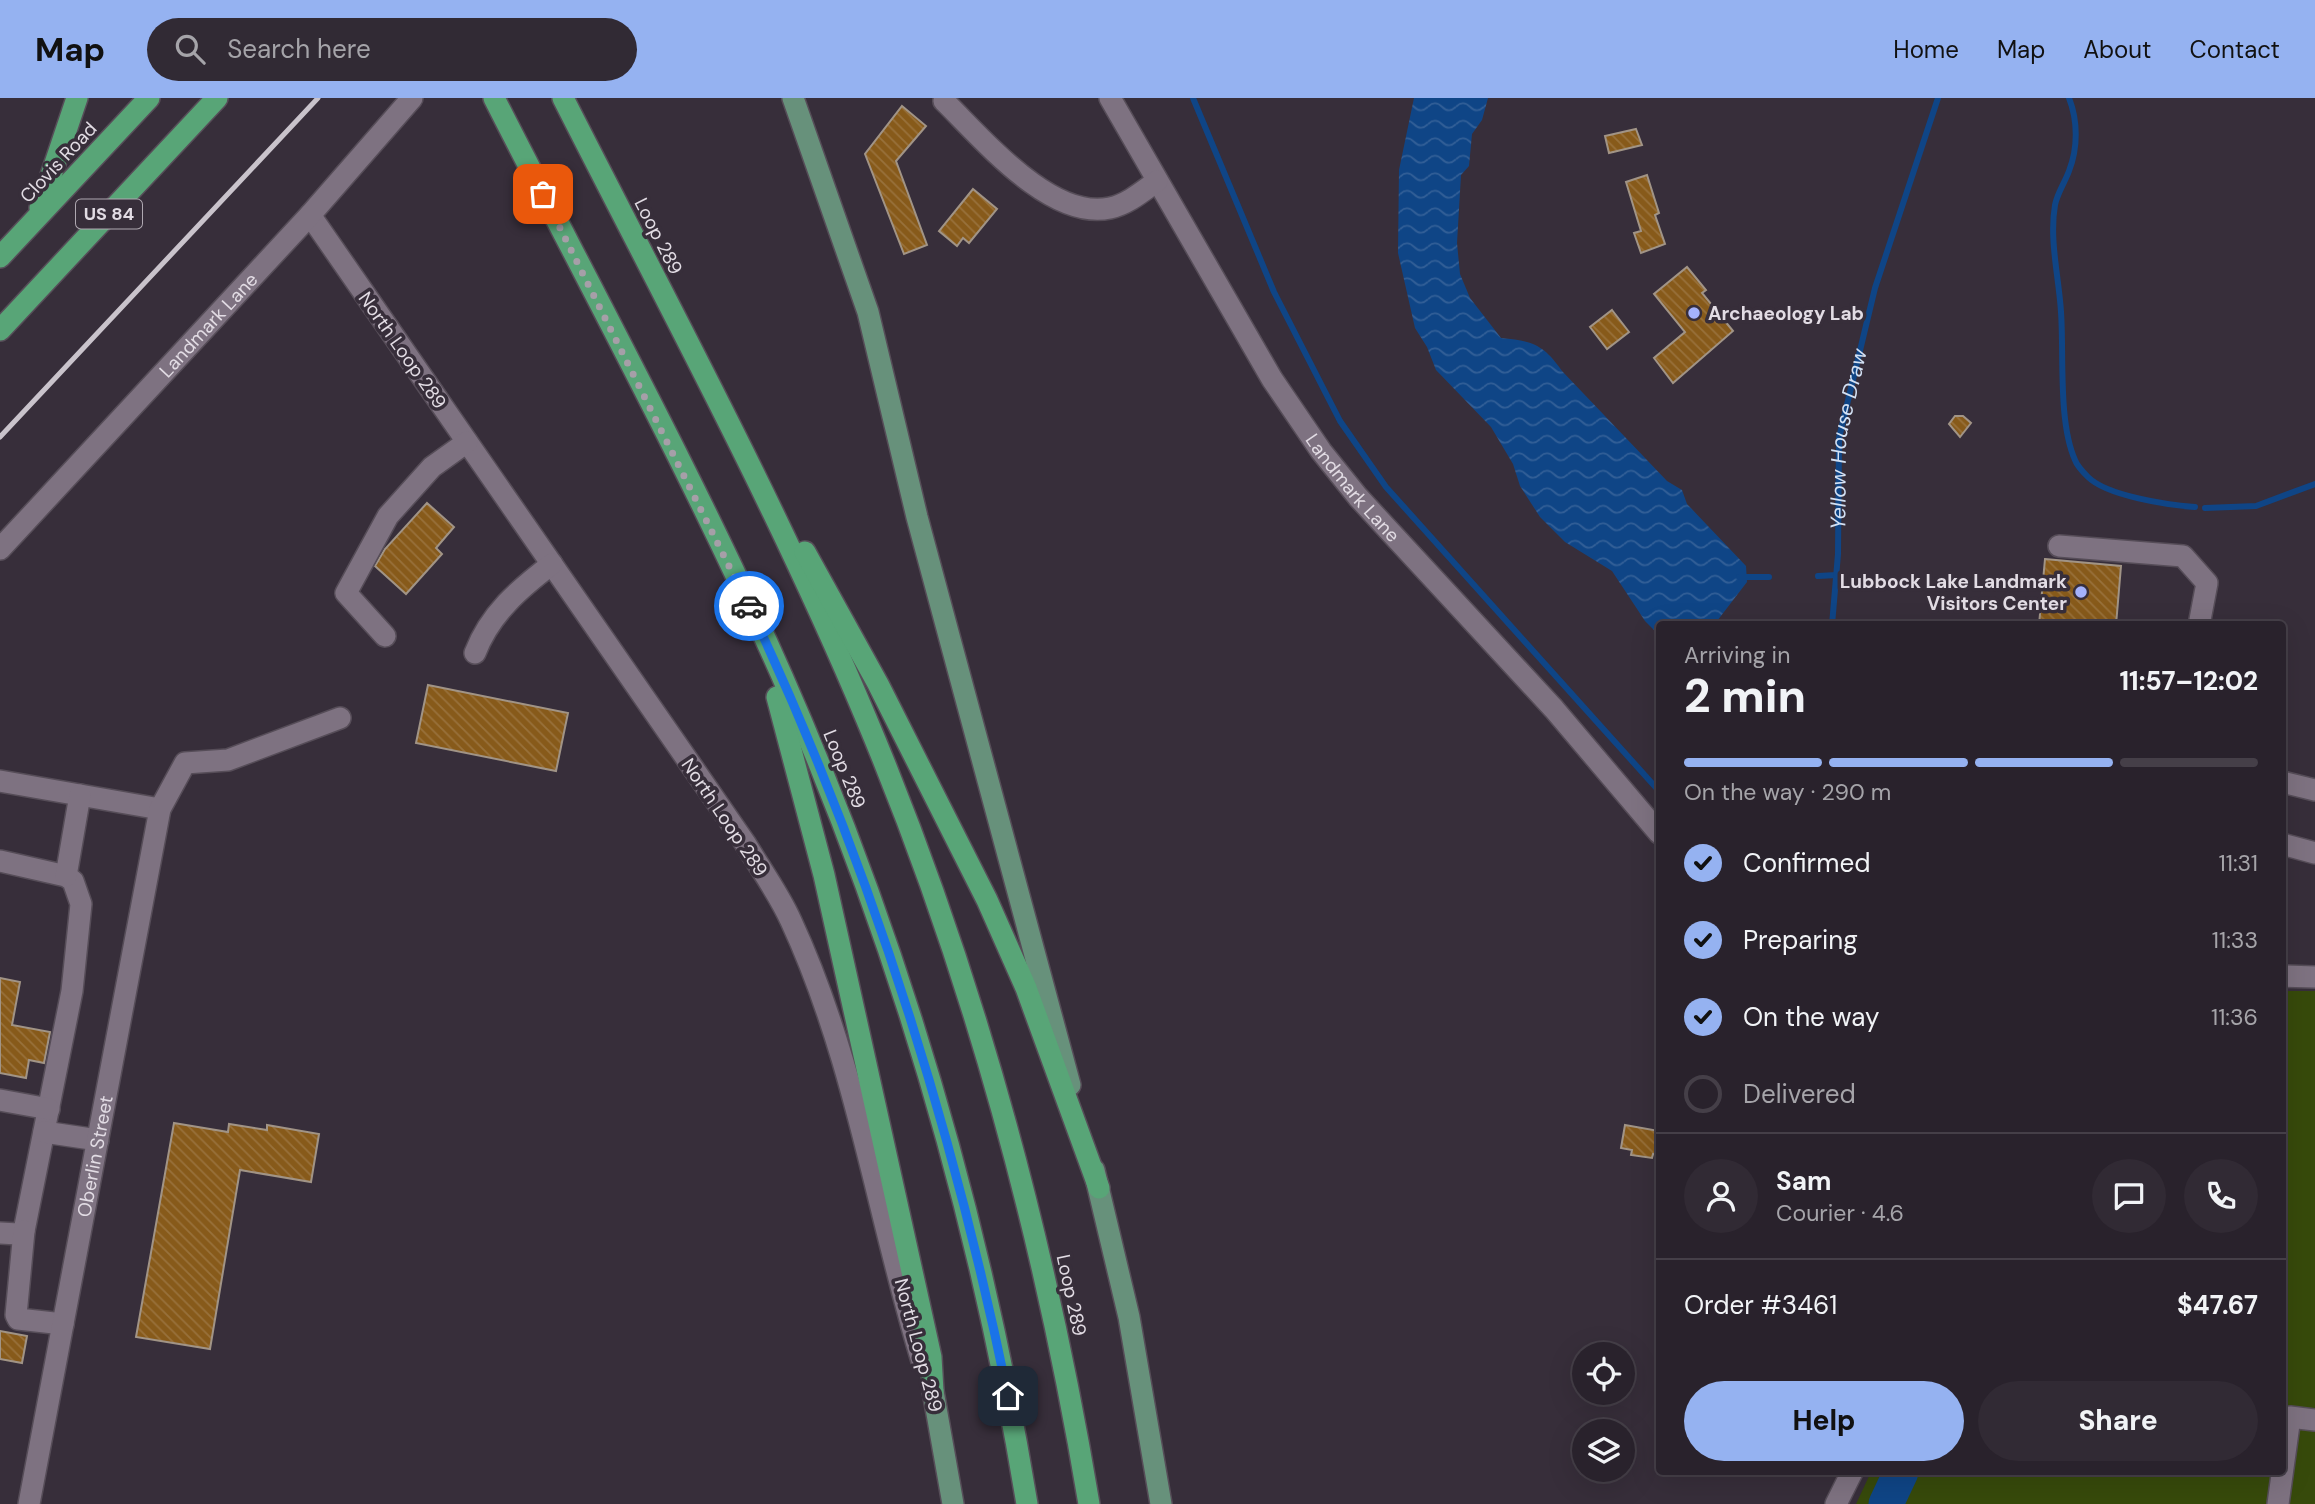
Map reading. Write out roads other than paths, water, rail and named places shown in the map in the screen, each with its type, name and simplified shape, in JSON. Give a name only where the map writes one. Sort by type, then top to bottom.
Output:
[{"type":"highway","points":[[36,218],[77,98]]},
{"type":"highway","name":"Clovis Road","points":[[0,257],[149,98]]},
{"type":"highway","name":"Loop 289","points":[[494,98],[733,572],[786,687],[849,842],[925,1063],[984,1282],[1027,1504]]},
{"type":"highway","name":"Loop 289","points":[[563,98],[721,409],[824,621],[858,699],[959,967],[1036,1235],[1073,1412],[1088,1504]]},
{"type":"highway","name":"US 84","points":[[0,330],[205,102]]},
{"type":"highway","points":[[721,409],[832,598],[987,900],[1026,988],[1099,1188]]},
{"type":"highway","points":[[733,572],[783,715],[824,874],[931,1357],[933,1391]]},
{"type":"main road","points":[[793,98],[868,312],[917,517],[1099,1188],[1129,1317],[1161,1504]]},
{"type":"main road","name":"North Loop 289","points":[[933,1391],[953,1504]]},
{"type":"street","name":"Landmark Lane","points":[[0,549],[310,215],[412,98]]},
{"type":"street","name":"Landmark Lane","points":[[1110,98],[1272,379],[1321,451],[1358,497],[1554,709],[1656,829]]},
{"type":"street","points":[[944,101],[992,149],[1049,197],[1080,207],[1110,208],[1131,199],[1157,181]]},
{"type":"street","name":"North Loop 289","points":[[310,215],[745,843],[790,917],[834,1032],[875,1174],[921,1359],[933,1391]]},
{"type":"street","points":[[385,636],[346,593],[388,516],[432,467],[467,442]]},
{"type":"street","points":[[2059,546],[2183,556],[2207,583],[2200,621]]},
{"type":"street","points":[[475,653],[482,633],[515,592],[552,565]]},
{"type":"street","name":"Oberlin Street","points":[[29,1504],[160,809],[185,763],[228,760],[340,718]]},
{"type":"street","points":[[0,781],[160,809]]},
{"type":"street","points":[[2286,783],[2315,790]]},
{"type":"street","points":[[66,876],[80,795]]},
{"type":"street","points":[[2286,845],[2315,853]]},
{"type":"street","points":[[0,862],[66,876],[73,881],[81,904],[72,991],[24,1231],[16,1315],[18,1319],[63,1324]]},
{"type":"street","points":[[2286,976],[2315,977]]},
{"type":"street","points":[[0,1100],[49,1109]]},
{"type":"street","points":[[44,1132],[97,1140]]},
{"type":"street","points":[[0,1233],[18,1234],[24,1231]]},
{"type":"street","points":[[2286,1444],[2290,1417],[2315,1420]]},
{"type":"street","points":[[1836,1504],[1850,1475]]},
{"type":"street","points":[[2277,1504],[2281,1475]]},
{"type":"water","points":[[1414,98],[1488,98],[1482,120],[1472,134],[1469,166],[1461,175],[1457,243],[1460,274],[1470,298],[1501,338],[1530,343],[1549,355],[1667,481],[1682,490],[1687,504],[1746,566],[1747,582],[1717,621],[1656,621],[1656,632],[1645,621],[1612,571],[1565,542],[1540,517],[1520,486],[1513,464],[1491,427],[1436,370],[1427,347],[1415,328],[1398,253],[1399,170]]},
{"type":"waterway","points":[[1193,98],[1274,292],[1340,421],[1386,487],[1656,788]]},
{"type":"waterway","name":"Yellow House Draw","points":[[1832,621],[1838,554],[1839,438],[1875,288],[1938,98]]},
{"type":"waterway","name":"Yellow House Draw","points":[[2069,98],[2074,116],[2075,144],[2072,162],[2056,201],[2053,232],[2061,312],[2064,408],[2070,444],[2079,467],[2097,484],[2138,498],[2195,507]]},
{"type":"waterway","name":"Yellow House Draw","points":[[2205,508],[2256,506],[2315,484]]},
{"type":"waterway","points":[[1818,576],[1837,575]]},
{"type":"waterway","points":[[1739,577],[1769,577]]},
{"type":"waterway","name":"Yellow House Draw","points":[[1886,1504],[1900,1475]]},
{"type":"railway","points":[[0,437],[318,98]]},
{"type":"place","name":"Archaeology Lab","points":[[1694,313]]},
{"type":"place","name":"Lubbock Lake Landmark Visitors Center","points":[[2081,592]]}]
